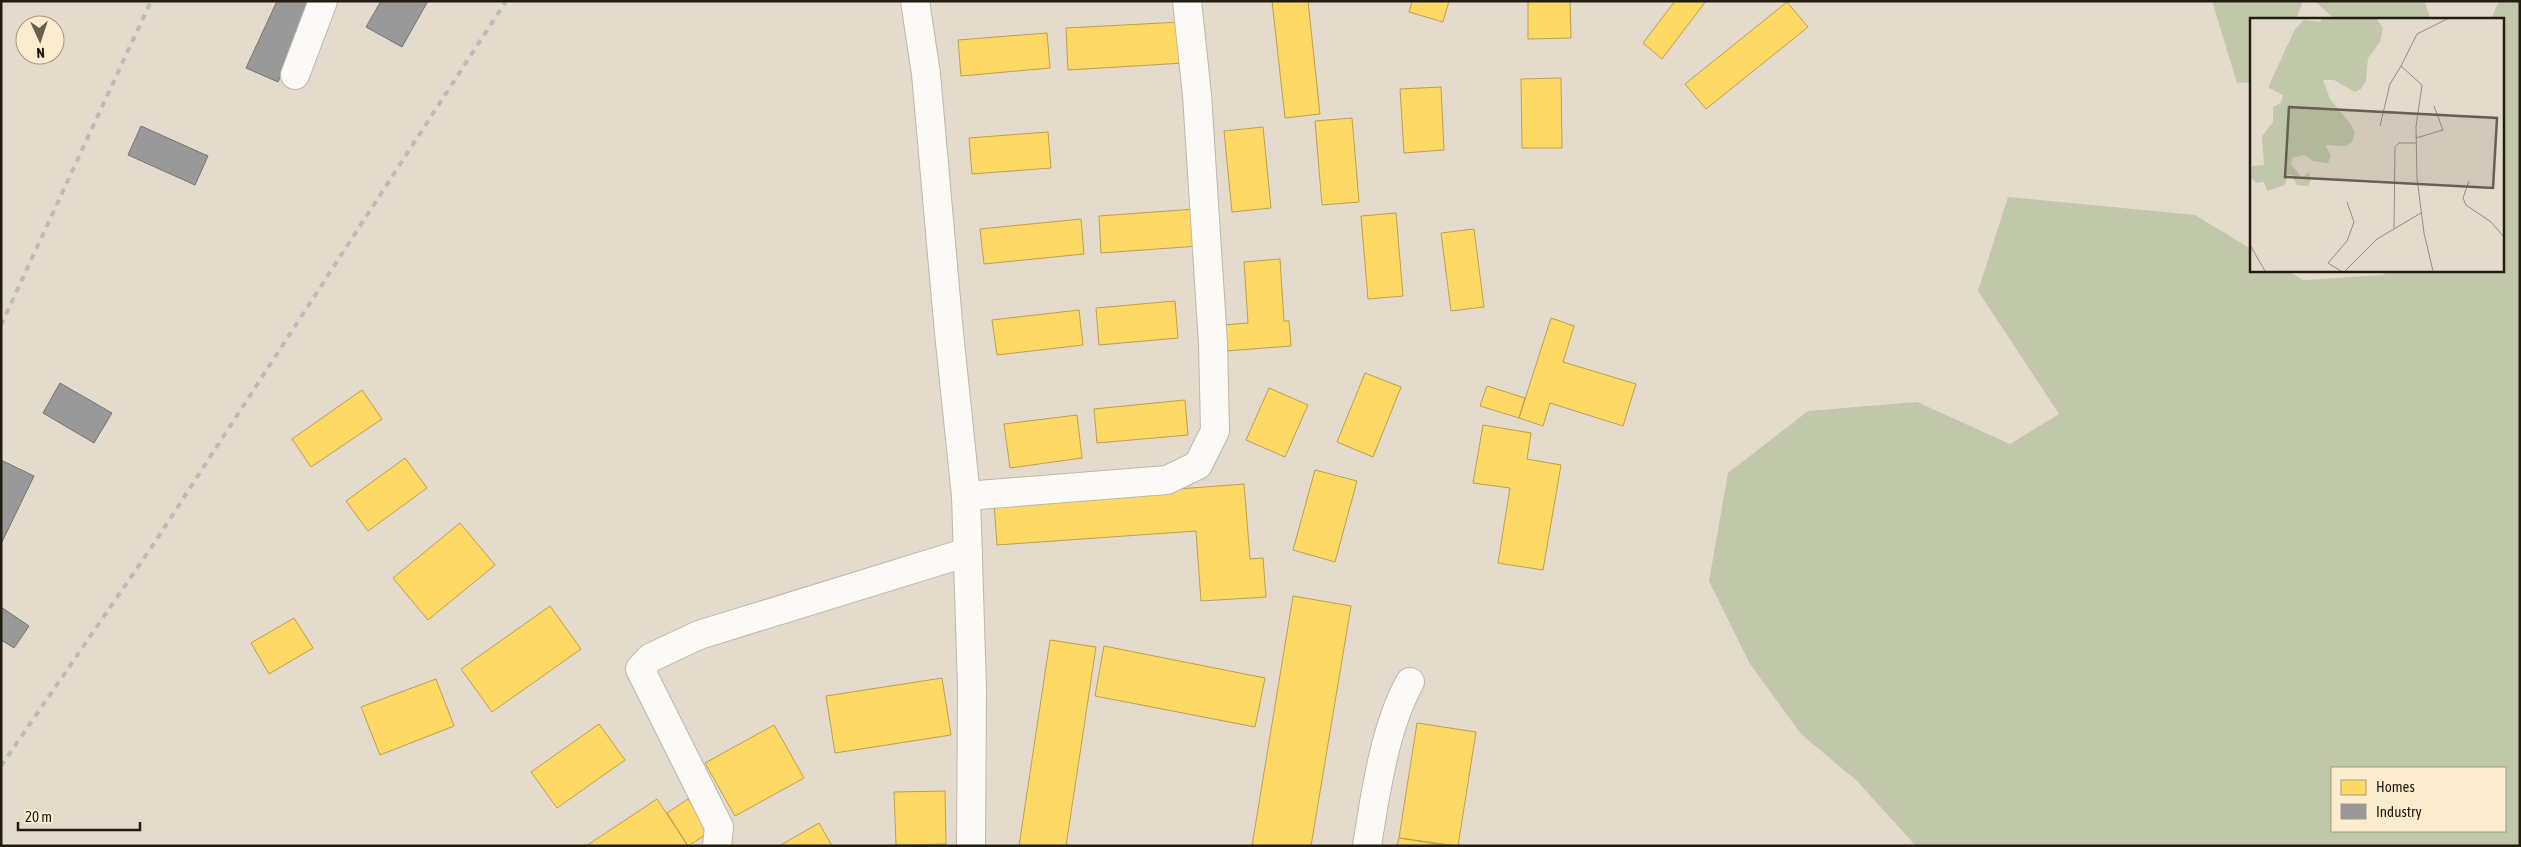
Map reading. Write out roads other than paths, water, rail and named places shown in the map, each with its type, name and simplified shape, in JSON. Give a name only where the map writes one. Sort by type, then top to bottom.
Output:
[{"type":"street","points":[[295,75],[323,1]]},
{"type":"street","points":[[915,1],[926,74],[949,333],[966,496],[972,688],[971,846]]},
{"type":"street","points":[[966,496],[1167,480],[1198,465],[1215,431],[1213,343],[1197,94],[1187,1]]},
{"type":"street","points":[[717,846],[719,827],[640,669],[650,658],[699,635],[968,552]]},
{"type":"street","points":[[1367,846],[1374,802],[1398,704],[1410,682]]},
{"type":"railway","points":[[1,325],[151,1]]},
{"type":"railway","points":[[1,766],[153,545],[506,1]]}]
